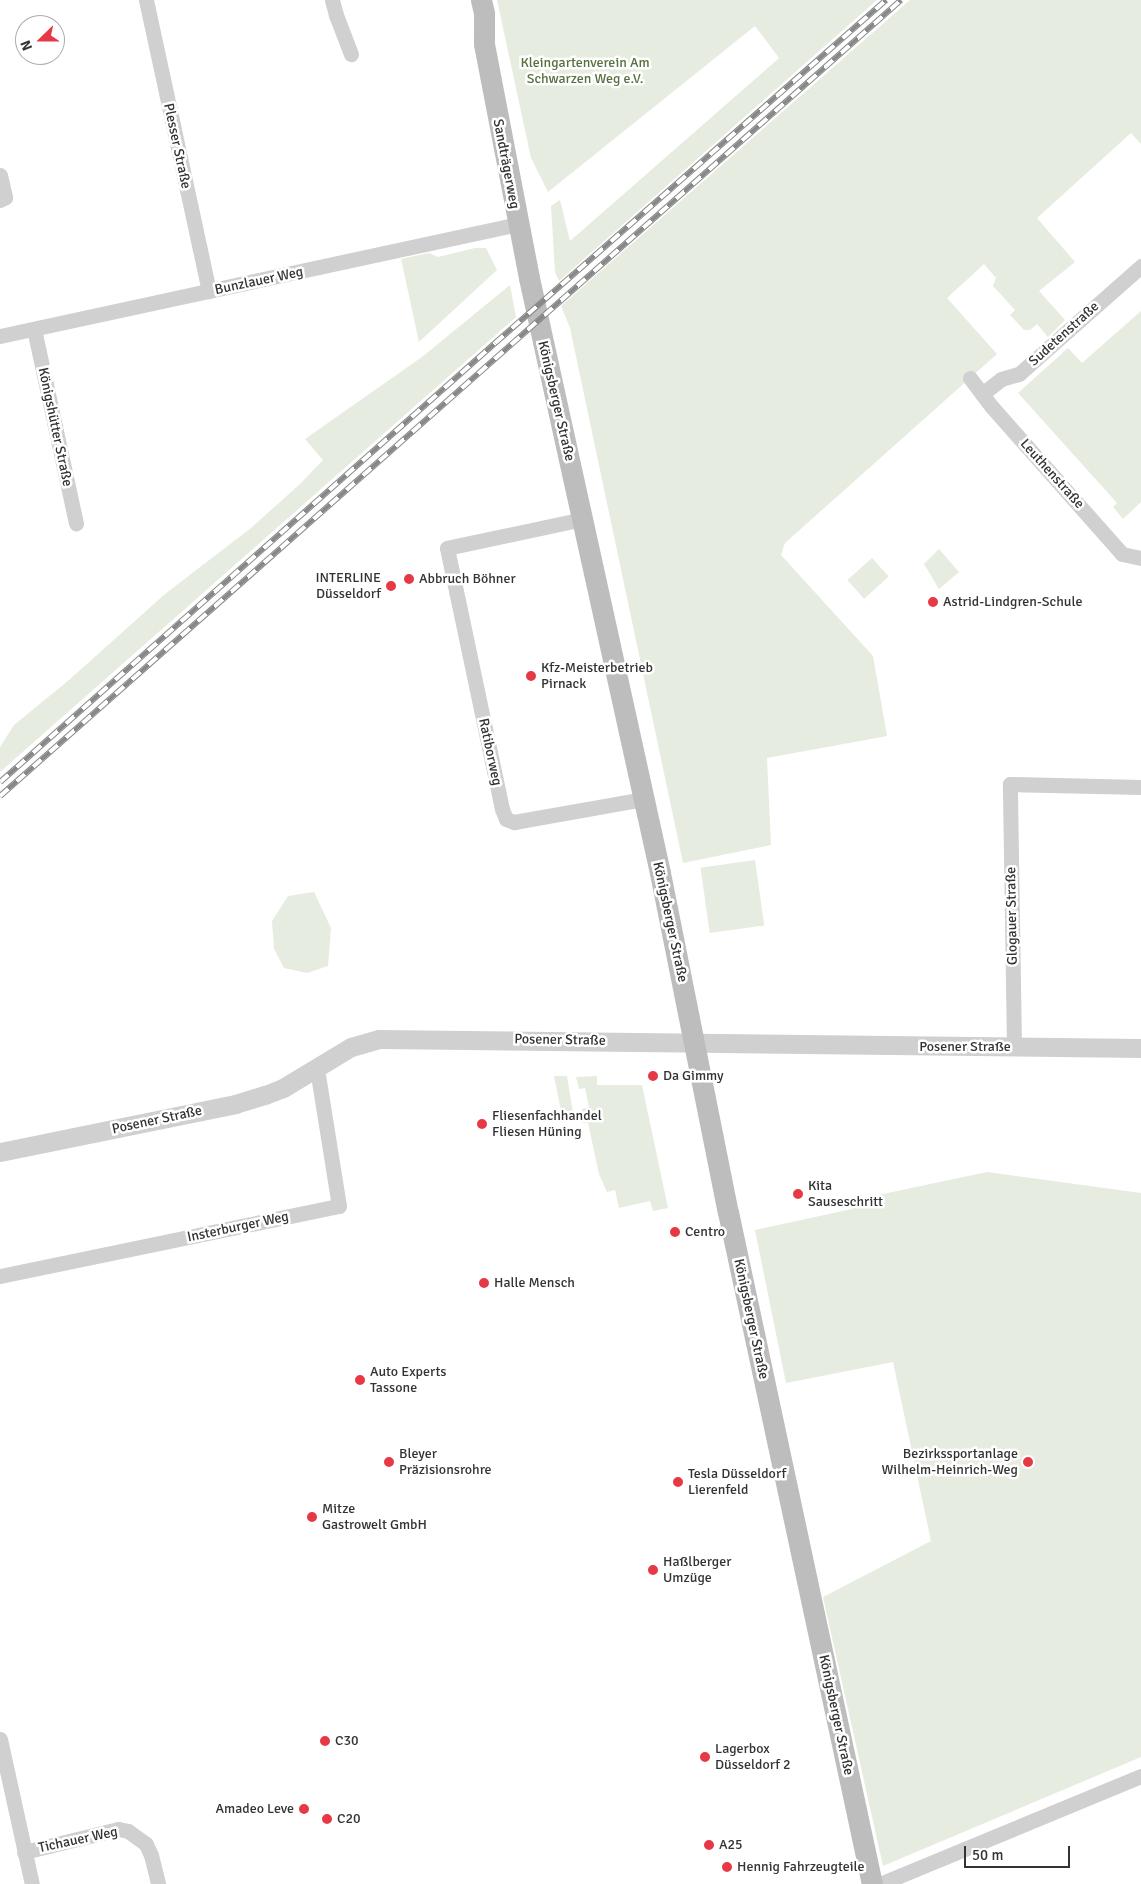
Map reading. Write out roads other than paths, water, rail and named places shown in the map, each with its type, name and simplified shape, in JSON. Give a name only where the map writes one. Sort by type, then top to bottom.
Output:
[{"type":"main road","name":"Sandträgerweg","points":[[468,0],[472,18],[484,44]]},
{"type":"main road","name":"Sandträgerweg","points":[[481,0],[484,13],[484,44],[530,283]]},
{"type":"main road","name":"Königsberger Straße","points":[[530,283],[680,970],[693,1043],[872,1884]]},
{"type":"street","name":"Plesser Straße","points":[[146,0],[209,291]]},
{"type":"street","points":[[332,0],[351,54]]},
{"type":"street","points":[[0,175],[5,196],[0,200]]},
{"type":"street","name":"Bunzlauer Weg","points":[[0,336],[518,224]]},
{"type":"street","name":"Sudetenstraße","points":[[982,394],[1001,379],[1019,374],[1141,266]]},
{"type":"street","name":"Königshütter Straße","points":[[34,329],[76,524]]},
{"type":"street","name":"Leuthenstraße","points":[[970,378],[1122,554],[1141,558]]},
{"type":"street","name":"Ratiborweg","points":[[583,519],[446,548],[506,818],[514,822],[643,799]]},
{"type":"street","name":"Glogauer Straße","points":[[1014,1048],[1010,784],[1141,787]]},
{"type":"street","name":"Posener Straße","points":[[0,1152],[235,1104],[283,1088],[351,1047],[379,1039],[693,1043],[776,1042],[852,1046],[1141,1048]]},
{"type":"street","name":"Insterburger Weg","points":[[0,1276],[339,1206],[317,1068]]},
{"type":"street","name":"Tichauer Weg","points":[[0,1740],[32,1884]]},
{"type":"street","points":[[880,1884],[1141,1776]]},
{"type":"street","name":"Tichauer Weg","points":[[24,1852],[118,1829],[128,1831],[146,1844],[152,1855],[158,1884]]},
{"type":"railway","points":[[0,782],[495,343],[886,0]]},
{"type":"railway","points":[[0,796],[901,0]]},
{"type":"place","name":"Abbruch Böhner","points":[[409,579]]},
{"type":"place","name":"INTERLINE Düsseldorf","points":[[391,586]]},
{"type":"place","name":"Astrid-Lindgren-Schule","points":[[933,602]]},
{"type":"place","name":"Kfz-Meisterbetrieb Pirnack","points":[[531,676]]},
{"type":"place","name":"Da Gimmy","points":[[653,1076]]},
{"type":"place","name":"Fliesenfachhandel Fliesen Hüning","points":[[482,1124]]},
{"type":"place","name":"Kita Sauseschritt","points":[[798,1194]]},
{"type":"place","name":"Centro","points":[[675,1232]]},
{"type":"place","name":"Halle Mensch","points":[[484,1283]]},
{"type":"place","name":"Auto Experts Tassone","points":[[360,1380]]},
{"type":"place","name":"Bleyer Präzisionsrohre","points":[[389,1462]]},
{"type":"place","name":"Bezirkssportanlage Wilhelm-Heinrich-Weg","points":[[1028,1462]]},
{"type":"place","name":"Tesla Düsseldorf Lierenfeld","points":[[678,1482]]},
{"type":"place","name":"Mitze Gastrowelt GmbH","points":[[312,1517]]},
{"type":"place","name":"Haßlberger Umzüge","points":[[653,1570]]},
{"type":"place","name":"C30","points":[[325,1741]]},
{"type":"place","name":"Lagerbox Düsseldorf 2","points":[[705,1757]]},
{"type":"place","name":"Amadeo Leve","points":[[304,1809]]},
{"type":"place","name":"C20","points":[[327,1819]]},
{"type":"place","name":"A25","points":[[709,1845]]},
{"type":"place","name":"Hennig Fahrzeugteile","points":[[727,1867]]},
{"type":"park label","name":"Kleingartenverein Am Schwarzen Weg e.V.","points":[[585,72]]}]
